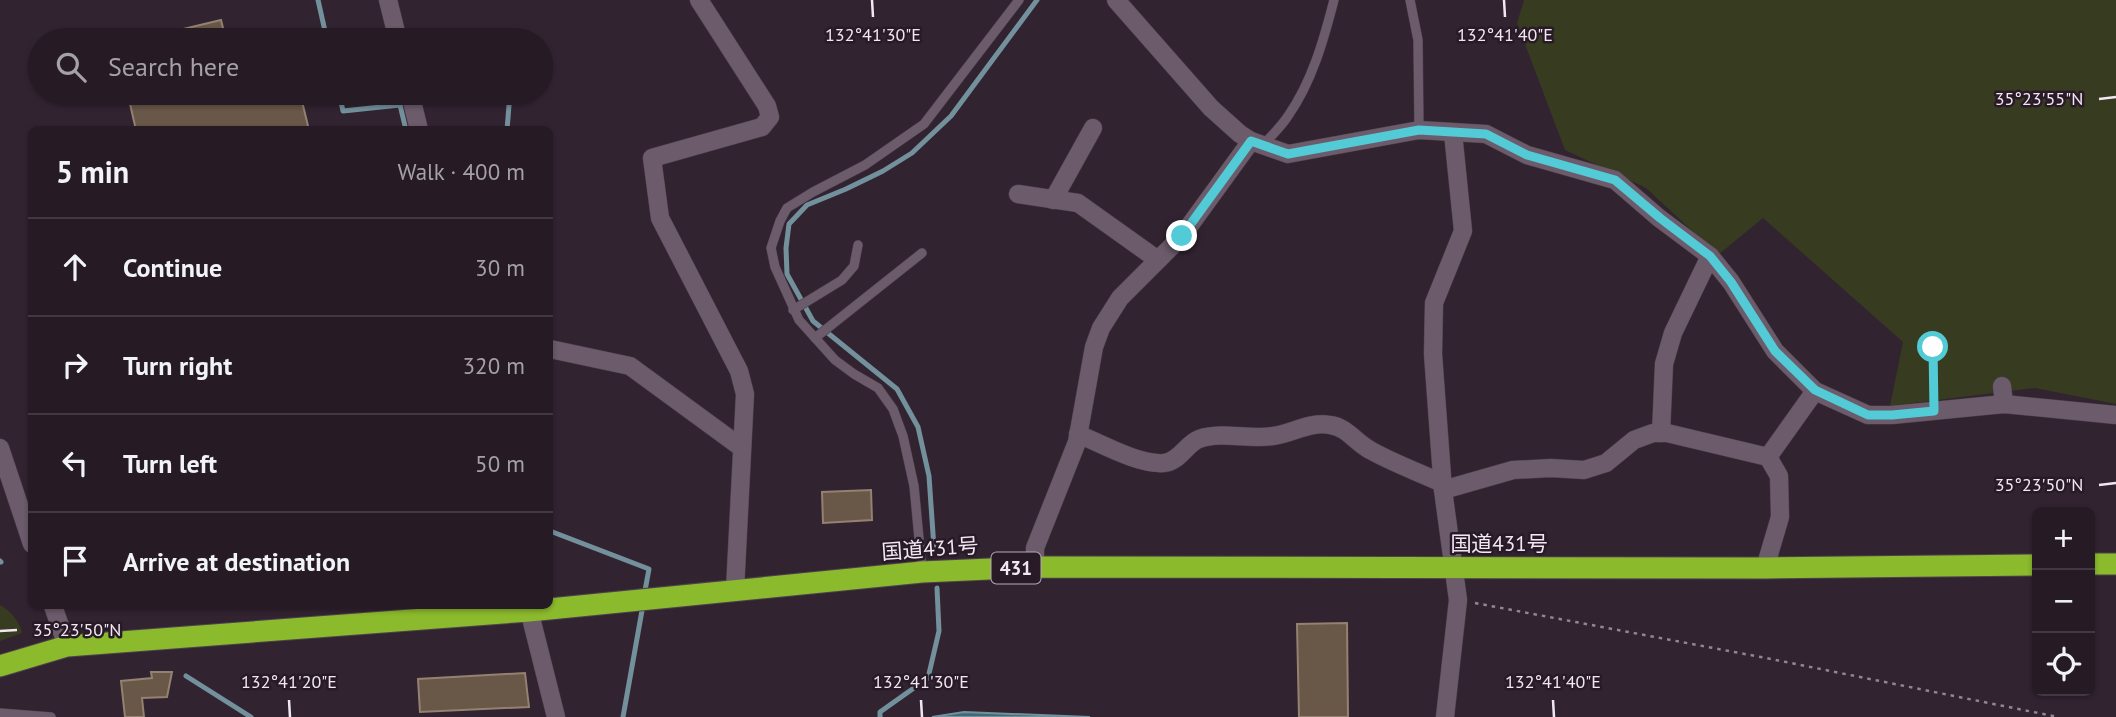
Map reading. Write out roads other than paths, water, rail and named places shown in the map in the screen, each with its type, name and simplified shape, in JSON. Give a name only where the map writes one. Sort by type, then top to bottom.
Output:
[{"type":"highway","points":[[2095,564],[2116,564]]},
{"type":"highway","name":"国道431号","points":[[553,606],[922,572],[1035,567],[1765,568],[2032,565]]},
{"type":"highway","name":"国道431号","points":[[0,666],[66,646],[517,609]]},
{"type":"street","points":[[388,0],[395,28]]},
{"type":"street","points":[[699,0],[767,106],[770,117],[762,127],[652,158],[660,218],[739,371],[745,394],[735,590]]},
{"type":"street","points":[[1116,0],[1211,108],[1240,134],[1257,143],[1288,154],[1419,130],[1486,134],[1527,155],[1615,180],[1710,256],[1731,282],[1775,351],[1815,390],[1868,415],[2004,404],[2116,415]]},
{"type":"street","points":[[413,105],[418,126]]},
{"type":"street","points":[[1053,200],[1093,128]]},
{"type":"street","points":[[1446,717],[1458,600],[1443,486],[1433,354],[1434,303],[1463,231],[1453,133]]},
{"type":"street","points":[[1035,567],[1035,548],[1079,434],[1094,347],[1101,328],[1120,298],[1182,236],[1257,143]]},
{"type":"street","points":[[1018,194],[1078,203],[1158,260]]},
{"type":"street","points":[[1661,433],[1664,364],[1673,334],[1710,256]]},
{"type":"street","points":[[553,350],[630,366],[742,448]]},
{"type":"street","points":[[2001,386],[2004,404]]},
{"type":"street","points":[[1768,457],[1815,390]]},
{"type":"street","points":[[1079,434],[1143,460],[1163,463],[1173,461],[1196,440],[1213,436],[1276,436],[1299,428],[1327,424],[1343,428],[1368,449],[1443,486],[1513,470],[1584,470],[1606,463],[1634,440],[1653,433],[1667,432],[1768,457],[1779,476],[1780,517],[1765,568]]},
{"type":"street","points":[[0,449],[28,532]]},
{"type":"street","points":[[54,609],[66,646]]},
{"type":"street","points":[[529,609],[556,717]]},
{"type":"lane","points":[[922,572],[914,486],[904,436],[893,409],[877,388],[835,360],[799,320],[775,267],[771,248],[787,208],[865,165],[924,124],[1019,0]]},
{"type":"lane","points":[[1257,143],[1288,116],[1306,84],[1324,38],[1334,0]]},
{"type":"lane","points":[[1410,0],[1418,40],[1419,130]]},
{"type":"lane","points":[[793,310],[842,280],[854,266],[858,245]]},
{"type":"lane","points":[[815,338],[922,253]]},
{"type":"lane","points":[[0,713],[51,717]]},
{"type":"water","points":[[964,712],[1090,717],[932,717]]},
{"type":"waterway","points":[[318,0],[324,28]]},
{"type":"waterway","points":[[934,548],[929,476],[918,427],[897,389],[813,321],[787,274],[789,224],[807,205],[883,171],[912,153],[951,116],[1037,0]]},
{"type":"waterway","points":[[342,105],[343,111],[400,105]]},
{"type":"waterway","points":[[400,105],[405,126]]},
{"type":"waterway","points":[[507,126],[509,105]]},
{"type":"waterway","points":[[553,532],[649,569],[644,596]]},
{"type":"waterway","points":[[880,717],[880,712],[928,678],[939,631],[937,588]]},
{"type":"waterway","points":[[623,717],[643,605]]},
{"type":"waterway","points":[[186,676],[251,717]]}]
